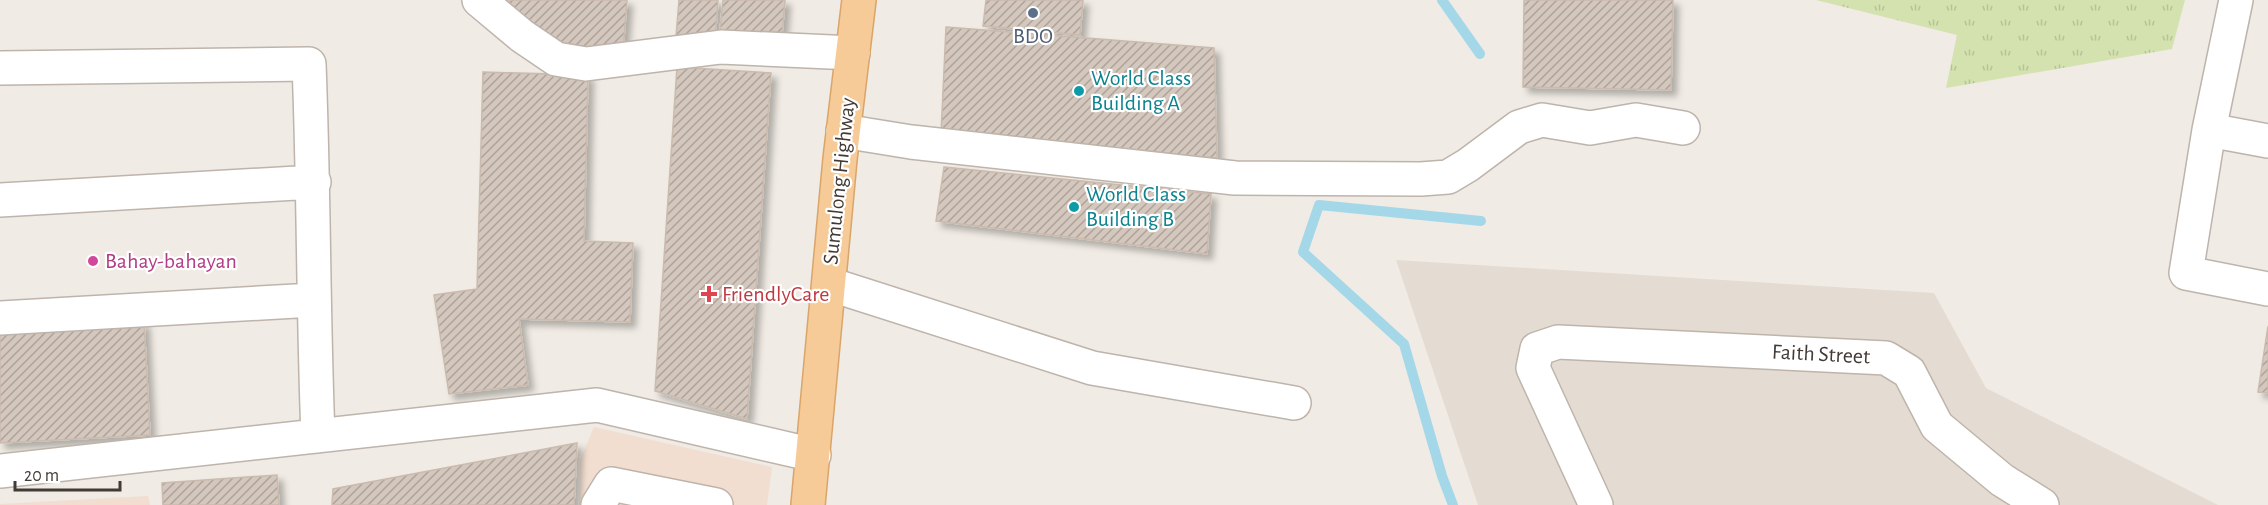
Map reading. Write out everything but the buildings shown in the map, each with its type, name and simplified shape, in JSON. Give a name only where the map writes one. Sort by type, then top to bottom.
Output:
[{"type":"main road","name":"Sumulong Highway","points":[[808,505],[843,131],[859,0]]},
{"type":"street","points":[[479,0],[522,36],[556,58],[586,64],[721,47],[853,53]]},
{"type":"street","points":[[2236,0],[2209,130],[2186,273],[2268,289]]},
{"type":"street","points":[[0,68],[309,64],[314,182],[313,300],[318,436]]},
{"type":"street","points":[[843,131],[911,142],[1234,178],[1421,179],[1448,177],[1468,165],[1519,126],[1542,120],[1590,128],[1636,120],[1683,128]]},
{"type":"street","points":[[2209,130],[2268,141]]},
{"type":"street","points":[[0,200],[314,182]]},
{"type":"street","points":[[829,284],[1092,368],[1294,403]]},
{"type":"street","points":[[0,318],[313,300]]},
{"type":"street","name":"Faith Street","points":[[1596,505],[1533,368],[1537,349],[1558,342],[1886,358],[1910,372],[1937,426],[2002,480],[2042,505]]},
{"type":"street","points":[[0,471],[597,405],[814,455]]},
{"type":"street","points":[[604,494],[716,505]]},
{"type":"shaded area","points":[[1396,260],[1934,293],[1986,388],[2218,505],[1478,505]]},
{"type":"shaded area","points":[[594,427],[772,467],[767,505],[579,505],[580,460]]},
{"type":"shaded area","points":[[148,496],[150,505],[0,505],[0,504]]},
{"type":"green space","points":[[1816,0],[2185,0],[2172,49],[1946,88],[1957,35]]},
{"type":"waterway","points":[[1442,0],[1480,54]]},
{"type":"waterway","points":[[1453,505],[1442,476],[1404,344],[1303,252],[1319,205],[1481,221]]},
{"type":"place","name":"BDO","points":[[1033,13]]},
{"type":"place","name":"World Class Building A","points":[[1079,91]]},
{"type":"place","name":"World Class Building B","points":[[1074,207]]},
{"type":"place","name":"Bahay-bahayan","points":[[93,261]]},
{"type":"place","name":"FriendlyCare","points":[[709,294]]}]
